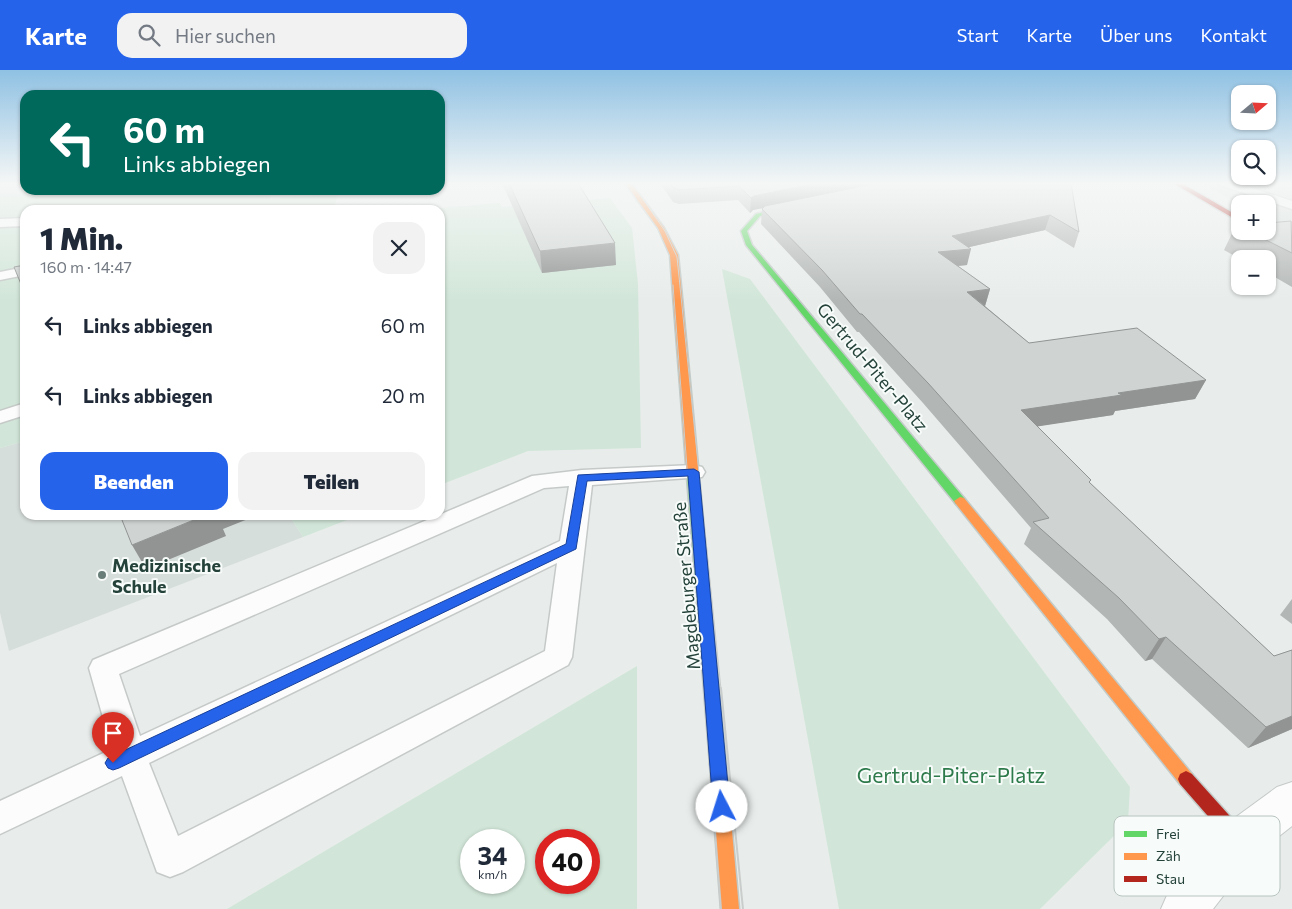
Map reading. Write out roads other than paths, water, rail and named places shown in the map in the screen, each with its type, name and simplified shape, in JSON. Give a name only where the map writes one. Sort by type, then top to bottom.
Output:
[{"type":"street","name":"Magdeburger Straße","points":[[657,222],[674,255],[730,909]]},
{"type":"street","name":"Gertrud-Piter-Platz","points":[[752,222],[744,231],[750,245],[1201,798],[1218,816]]},
{"type":"street","points":[[1272,816],[1292,801]]},
{"type":"street","points":[[1184,909],[1195,896]]},
{"type":"lane","points":[[0,223],[20,222]]},
{"type":"lane","points":[[0,276],[20,272]]},
{"type":"lane","points":[[0,417],[20,411]]},
{"type":"lane","points":[[582,478],[558,657],[170,859],[130,755],[103,668],[540,481],[582,478],[694,472]]},
{"type":"lane","points":[[0,818],[572,546]]},
{"type":"tram line","points":[[659,222],[677,257],[721,689]]},
{"type":"tram line","points":[[673,285],[704,689]]},
{"type":"tram line","points":[[704,688],[721,909]]},
{"type":"tram line","points":[[721,688],[743,909]]},
{"type":"place","name":"Medizinische Schule","points":[[102,575]]}]
